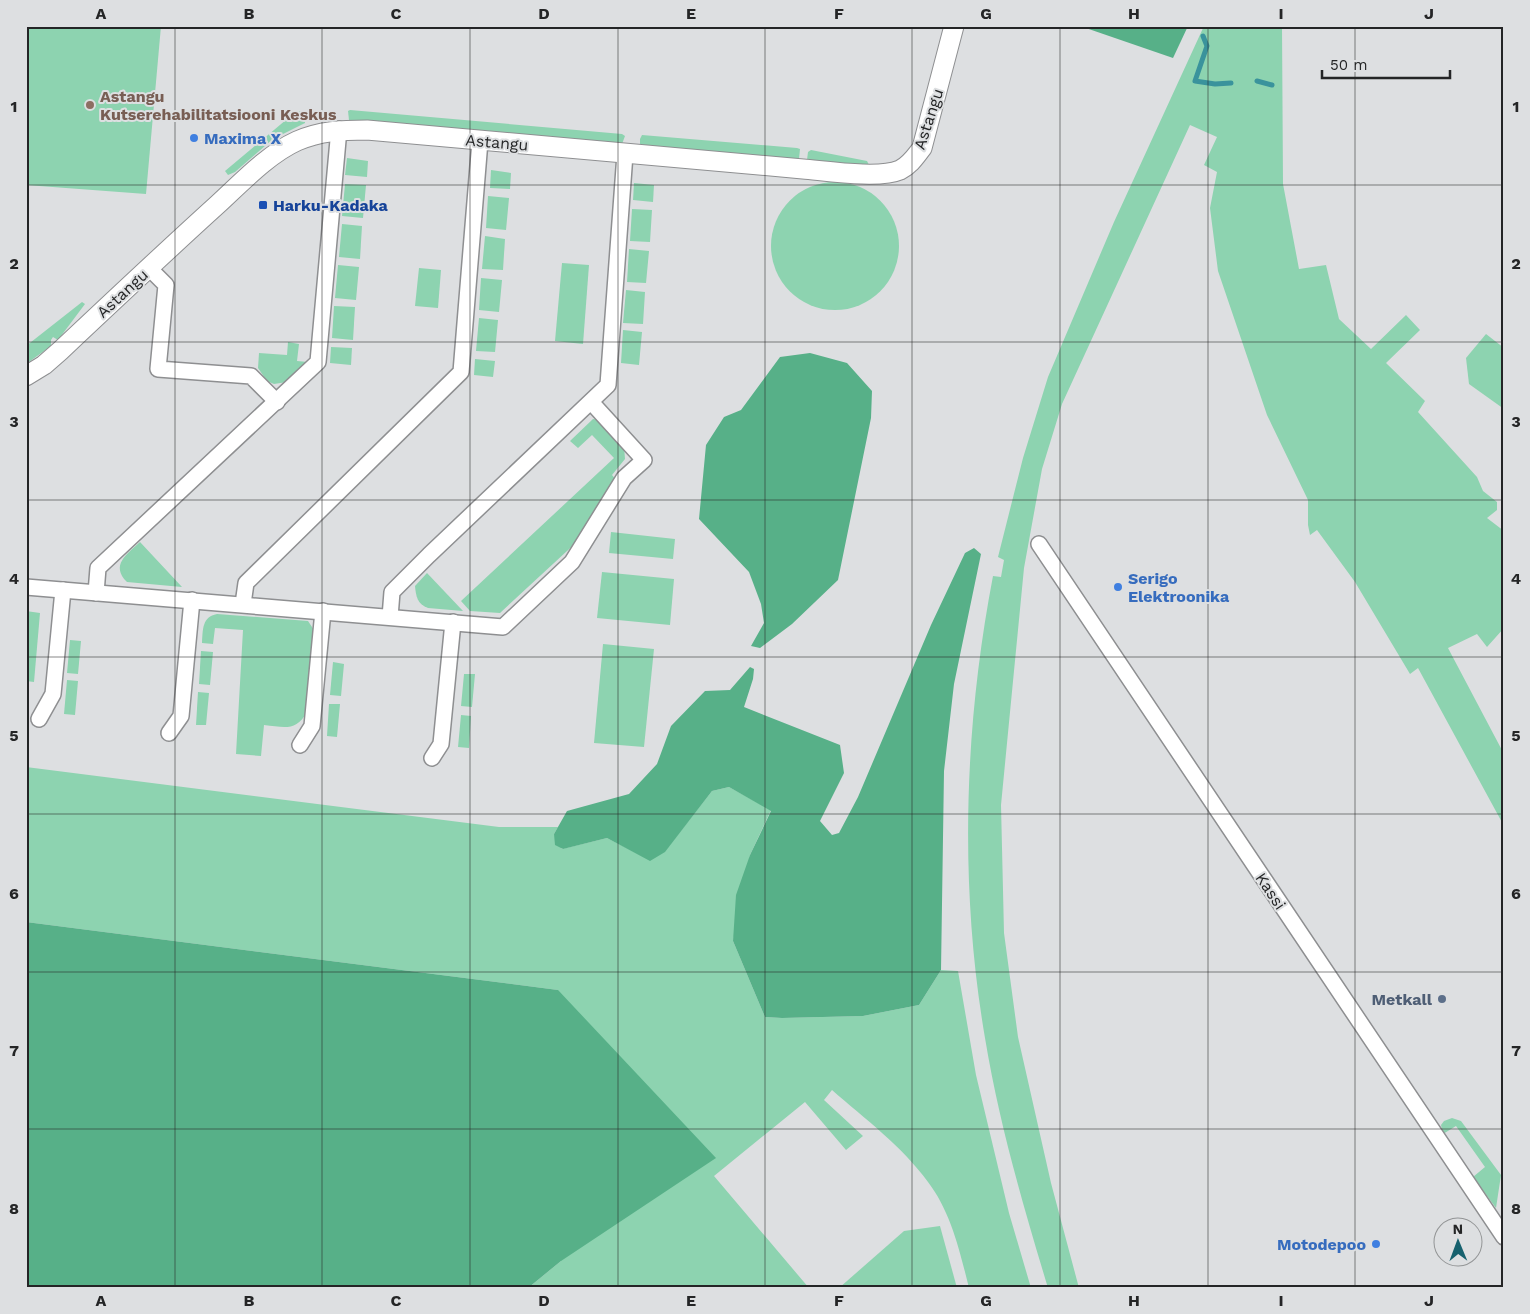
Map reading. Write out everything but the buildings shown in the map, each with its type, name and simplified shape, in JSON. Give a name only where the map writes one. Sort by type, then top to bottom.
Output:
[{"type":"street","name":"Astangu","points":[[26,376],[44,365],[60,351],[247,178],[279,151],[310,135],[339,129],[367,130],[625,154],[866,173],[890,173],[912,162],[922,148],[954,26]]},
{"type":"street","points":[[96,593],[98,568],[318,362],[339,129]]},
{"type":"street","points":[[243,604],[246,583],[460,372],[480,141]]},
{"type":"street","points":[[390,617],[392,592],[592,403],[608,385],[625,154]]},
{"type":"street","points":[[149,268],[166,285],[158,368],[251,376],[277,402]]},
{"type":"street","points":[[26,587],[503,627],[572,562],[624,478],[644,460],[592,403]]},
{"type":"street","name":"Kassi","points":[[1039,544],[1504,1238]]},
{"type":"street","points":[[39,719],[53,694],[63,590]]},
{"type":"street","points":[[169,733],[181,716],[192,600]]},
{"type":"street","points":[[300,745],[312,726],[323,611]]},
{"type":"street","points":[[432,758],[441,744],[454,622]]},
{"type":"green space","name":"Astangu Kutserehabilitatsiooni Keskus","points":[[26,26],[161,26],[146,194],[26,185]]},
{"type":"green space","points":[[1080,26],[1188,26],[1173,58]]},
{"type":"green space","points":[[1204,26],[1282,26],[1283,184],[1299,269],[1326,265],[1339,319],[1371,349],[1406,315],[1420,330],[1386,363],[1425,401],[1418,412],[1477,477],[1483,491],[1497,502],[1497,510],[1487,518],[1504,531],[1504,628],[1487,647],[1477,634],[1448,648],[1504,754],[1504,826],[1418,668],[1410,674],[1355,582],[1317,530],[1310,535],[1308,500],[1267,415],[1218,271],[1210,208],[1217,172],[1204,165],[1217,137],[1190,125],[1062,404],[1042,469],[1024,568],[1001,805],[1004,933],[1018,1037],[1051,1183],[1079,1288],[1048,1288],[1004,1133],[985,1038],[971,923],[968,807],[971,748],[983,633],[993,576],[1001,577],[1004,560],[998,557],[1023,458],[1048,377],[1114,222]]},
{"type":"green space","points":[[305,111],[305,123],[273,139],[235,172],[228,175],[225,171],[293,114]]},
{"type":"green space","points":[[348,111],[622,134],[625,136],[622,144],[349,120]]},
{"type":"green space","points":[[642,135],[797,148],[800,149],[799,159],[640,145]]},
{"type":"green space","points":[[811,150],[867,161],[869,165],[807,160],[808,152]]},
{"type":"green space","points":[[347,158],[368,161],[367,177],[345,175]]},
{"type":"green space","points":[[491,170],[511,173],[510,189],[490,188]]},
{"type":"green space","points":[[835,182],[859,187],[871,193],[880,201],[888,210],[894,222],[899,246],[894,270],[888,282],[880,291],[871,299],[859,305],[835,310],[811,305],[799,299],[790,291],[782,282],[776,270],[771,246],[776,222],[782,210],[790,201],[799,193],[811,187]]},
{"type":"green space","points":[[634,183],[654,185],[653,202],[633,200]]},
{"type":"green space","points":[[345,184],[366,185],[363,218],[342,216]]},
{"type":"green space","points":[[488,196],[509,198],[506,230],[486,228]]},
{"type":"green space","points":[[632,209],[652,210],[650,242],[630,241]]},
{"type":"green space","points":[[342,224],[362,226],[360,259],[339,257]]},
{"type":"green space","points":[[485,236],[505,239],[503,270],[482,269]]},
{"type":"green space","points":[[629,249],[649,251],[646,283],[627,282]]},
{"type":"green space","points":[[562,263],[589,265],[583,344],[555,341]]},
{"type":"green space","points":[[338,265],[359,267],[356,300],[335,298]]},
{"type":"green space","points":[[419,268],[441,270],[438,308],[415,306]]},
{"type":"green space","points":[[481,278],[502,280],[499,312],[479,310]]},
{"type":"green space","points":[[626,290],[645,292],[643,324],[623,323]]},
{"type":"green space","points":[[82,302],[85,304],[58,340],[53,337],[51,346],[26,364],[26,346]]},
{"type":"green space","points":[[334,306],[355,307],[353,340],[332,338]]},
{"type":"green space","points":[[479,318],[498,320],[495,352],[476,351]]},
{"type":"green space","points":[[623,330],[642,332],[639,365],[621,363]]},
{"type":"green space","points":[[1486,334],[1504,348],[1504,409],[1469,384],[1466,358]]},
{"type":"green space","points":[[288,342],[299,344],[297,361],[308,362],[287,382],[274,384],[267,381],[258,368],[259,353],[287,355]]},
{"type":"green space","points":[[331,347],[352,348],[351,365],[330,363]]},
{"type":"green space","points":[[810,353],[847,363],[872,391],[871,418],[838,580],[792,624],[760,648],[751,646],[764,623],[761,604],[749,572],[699,519],[706,445],[724,417],[741,410],[780,357]]},
{"type":"green space","points":[[475,359],[495,361],[493,377],[474,375]]},
{"type":"green space","points":[[593,419],[601,420],[624,446],[625,459],[612,475],[617,481],[580,539],[500,613],[470,611],[461,601],[614,458],[592,435],[578,448],[570,441]]},
{"type":"green space","points":[[611,532],[675,539],[673,559],[609,553]]},
{"type":"green space","points":[[140,542],[182,587],[127,582],[122,576],[120,565],[126,555]]},
{"type":"green space","points":[[974,548],[981,554],[954,684],[944,771],[941,970],[919,1005],[863,1016],[765,1017],[733,941],[736,895],[750,855],[771,811],[729,787],[712,791],[665,852],[650,861],[607,838],[563,849],[555,845],[554,834],[567,811],[629,794],[657,764],[671,726],[705,691],[730,690],[750,667],[754,669],[753,679],[744,707],[840,745],[844,773],[820,821],[832,835],[839,833],[858,797],[931,625],[965,553]]},
{"type":"green space","points":[[602,572],[674,579],[670,625],[597,618]]},
{"type":"green space","points":[[427,573],[463,611],[428,608],[419,602],[415,586]]},
{"type":"green space","points":[[26,611],[40,613],[34,682],[26,681]]},
{"type":"green space","points":[[217,614],[308,621],[314,630],[307,712],[298,723],[289,727],[264,725],[261,756],[236,754],[243,630],[215,628],[213,644],[202,643],[204,624],[208,618]]},
{"type":"green space","points":[[70,640],[81,641],[78,674],[67,673]]},
{"type":"green space","points":[[603,644],[654,649],[644,747],[594,743]]},
{"type":"green space","points":[[201,651],[213,652],[210,685],[199,684]]},
{"type":"green space","points":[[333,662],[344,664],[341,696],[330,695]]},
{"type":"green space","points":[[464,674],[475,674],[472,707],[461,706]]},
{"type":"green space","points":[[67,680],[78,681],[75,715],[64,714]]},
{"type":"green space","points":[[198,692],[209,693],[206,725],[196,725]]},
{"type":"green space","points":[[329,704],[340,704],[337,737],[327,736]]},
{"type":"green space","points":[[461,715],[471,716],[469,748],[458,747]]},
{"type":"green space","points":[[26,767],[499,827],[558,827],[554,834],[562,849],[607,838],[650,860],[665,851],[712,791],[729,787],[771,810],[750,855],[733,941],[765,1017],[863,1016],[919,1005],[941,970],[958,971],[976,1075],[1009,1213],[1031,1288],[969,1288],[949,1219],[928,1182],[895,1145],[832,1090],[824,1100],[863,1136],[846,1150],[805,1102],[714,1176],[809,1288],[528,1288],[561,1261],[558,990],[26,922]]},
{"type":"green space","points":[[26,922],[558,990],[716,1158],[561,1261],[528,1288],[26,1288]]},
{"type":"green space","points":[[1452,1118],[1461,1121],[1501,1175],[1496,1208],[1473,1177],[1485,1167],[1456,1126],[1443,1134],[1441,1125],[1444,1121]]},
{"type":"green space","points":[[940,1226],[957,1288],[839,1288],[904,1231]]},
{"type":"waterway","points":[[1203,36],[1207,46],[1195,81],[1215,84],[1231,83]]},
{"type":"waterway","points":[[1257,81],[1272,85]]},
{"type":"place","name":"Astangu Kutserehabilitatsiooni Keskus","points":[[90,105]]},
{"type":"place","name":"Maxima X","points":[[194,138]]},
{"type":"place","name":"Harku-Kadaka","points":[[263,205]]},
{"type":"place","name":"Serigo Elektroonika","points":[[1118,587]]},
{"type":"place","name":"Metkall","points":[[1442,999]]},
{"type":"place","name":"Motodepoo","points":[[1376,1244]]}]
